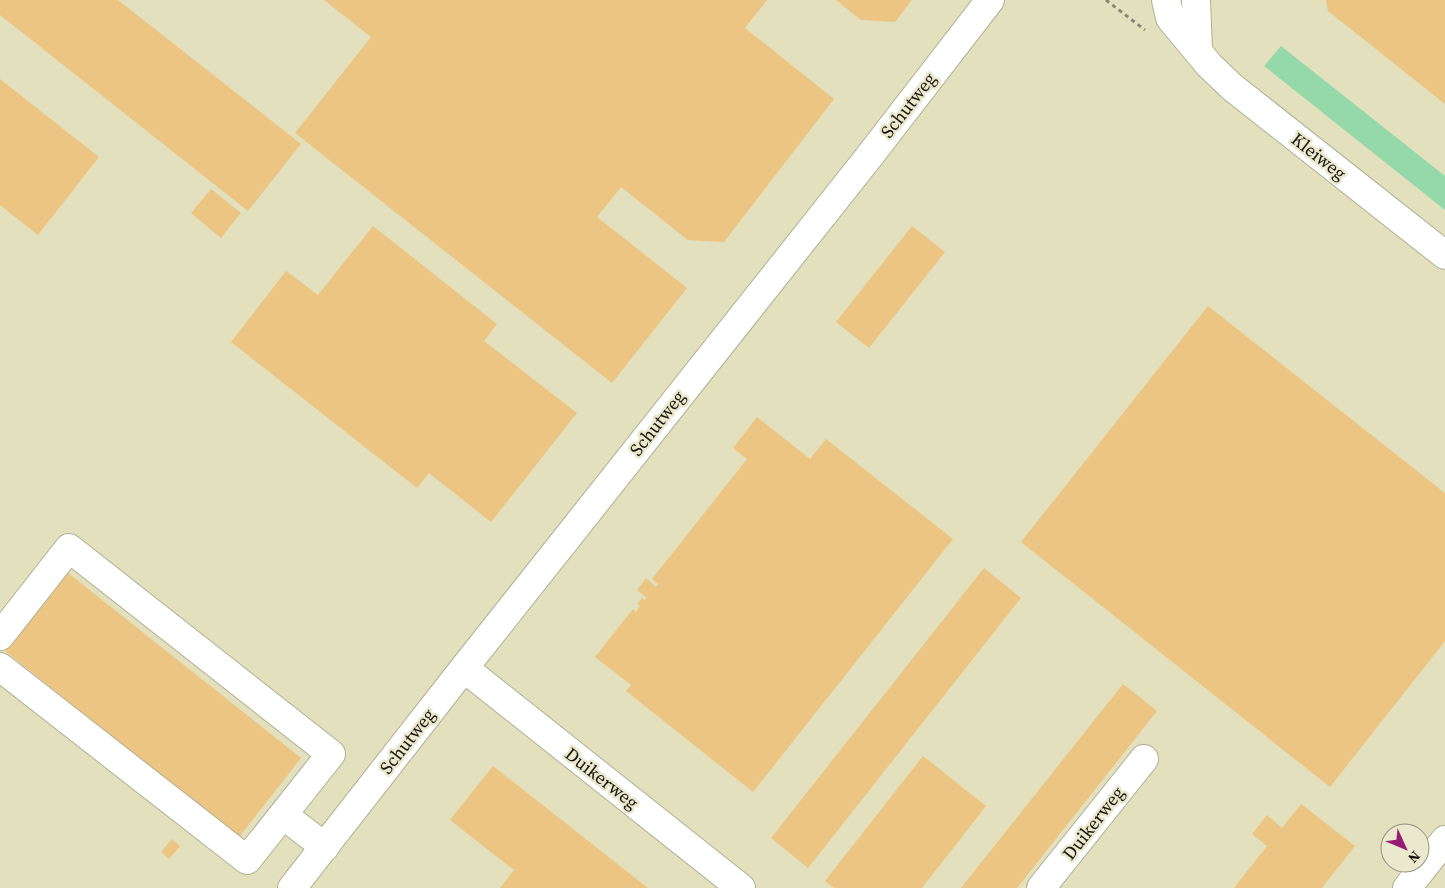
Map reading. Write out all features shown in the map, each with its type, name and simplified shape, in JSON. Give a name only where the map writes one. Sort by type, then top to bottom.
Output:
[{"type":"street","name":"Schutweg","points":[[292,888],[868,158],[990,0]]},
{"type":"street","name":"Kleiweg","points":[[1166,0],[1170,18],[1209,65],[1232,87],[1445,256]]},
{"type":"street","points":[[1196,0],[1198,50]]},
{"type":"street","points":[[0,636],[68,548],[330,754],[246,860],[0,666]]},
{"type":"street","name":"Duikerweg","points":[[464,668],[741,888]]},
{"type":"street","name":"Duikerweg","points":[[1041,888],[1144,759]]},
{"type":"street","points":[[282,815],[324,846]]},
{"type":"street","points":[[1407,888],[1445,840]]},
{"type":"shaded area","points":[[0,0],[1445,0],[1445,888],[0,888]]},
{"type":"shaded area","points":[[1281,46],[1445,176],[1445,210],[1264,66]]},
{"type":"building","points":[[0,0],[118,0],[301,144],[248,211],[0,15]]},
{"type":"building","points":[[324,0],[767,0],[745,28],[834,99],[724,242],[688,240],[621,187],[597,217],[687,288],[612,383],[295,133],[371,37]]},
{"type":"building","points":[[836,0],[912,0],[895,22],[861,20]]},
{"type":"building","points":[[1326,0],[1445,0],[1445,104],[1328,11]]},
{"type":"building","points":[[0,79],[99,157],[38,235],[0,205]]},
{"type":"building","points":[[211,189],[241,213],[221,238],[191,213]]},
{"type":"building","points":[[373,226],[497,324],[484,341],[577,413],[491,522],[429,473],[417,488],[231,342],[286,271],[318,295]]},
{"type":"building","points":[[912,226],[945,252],[869,348],[836,322]]},
{"type":"building","points":[[1208,306],[1445,493],[1445,641],[1330,787],[1021,542]]},
{"type":"building","points":[[757,417],[810,459],[826,439],[953,539],[753,792],[626,691],[631,685],[595,657],[633,609],[636,612],[640,606],[637,604],[642,598],[644,600],[647,598],[637,590],[646,578],[656,587],[658,584],[652,579],[747,459],[733,448]]},
{"type":"building","points":[[984,568],[1021,598],[808,868],[771,838]]},
{"type":"building","points":[[68,573],[301,758],[239,837],[5,651]]},
{"type":"building","points":[[1123,684],[1157,711],[1017,888],[961,888]]},
{"type":"building","points":[[923,756],[986,806],[922,888],[834,888],[825,881]]},
{"type":"building","points":[[493,766],[648,888],[500,888],[514,870],[450,820]]},
{"type":"building","points":[[1301,804],[1355,846],[1322,888],[1234,888],[1267,846],[1252,834],[1267,815],[1282,828]]},
{"type":"building","points":[[172,839],[180,846],[169,859],[161,852]]}]
